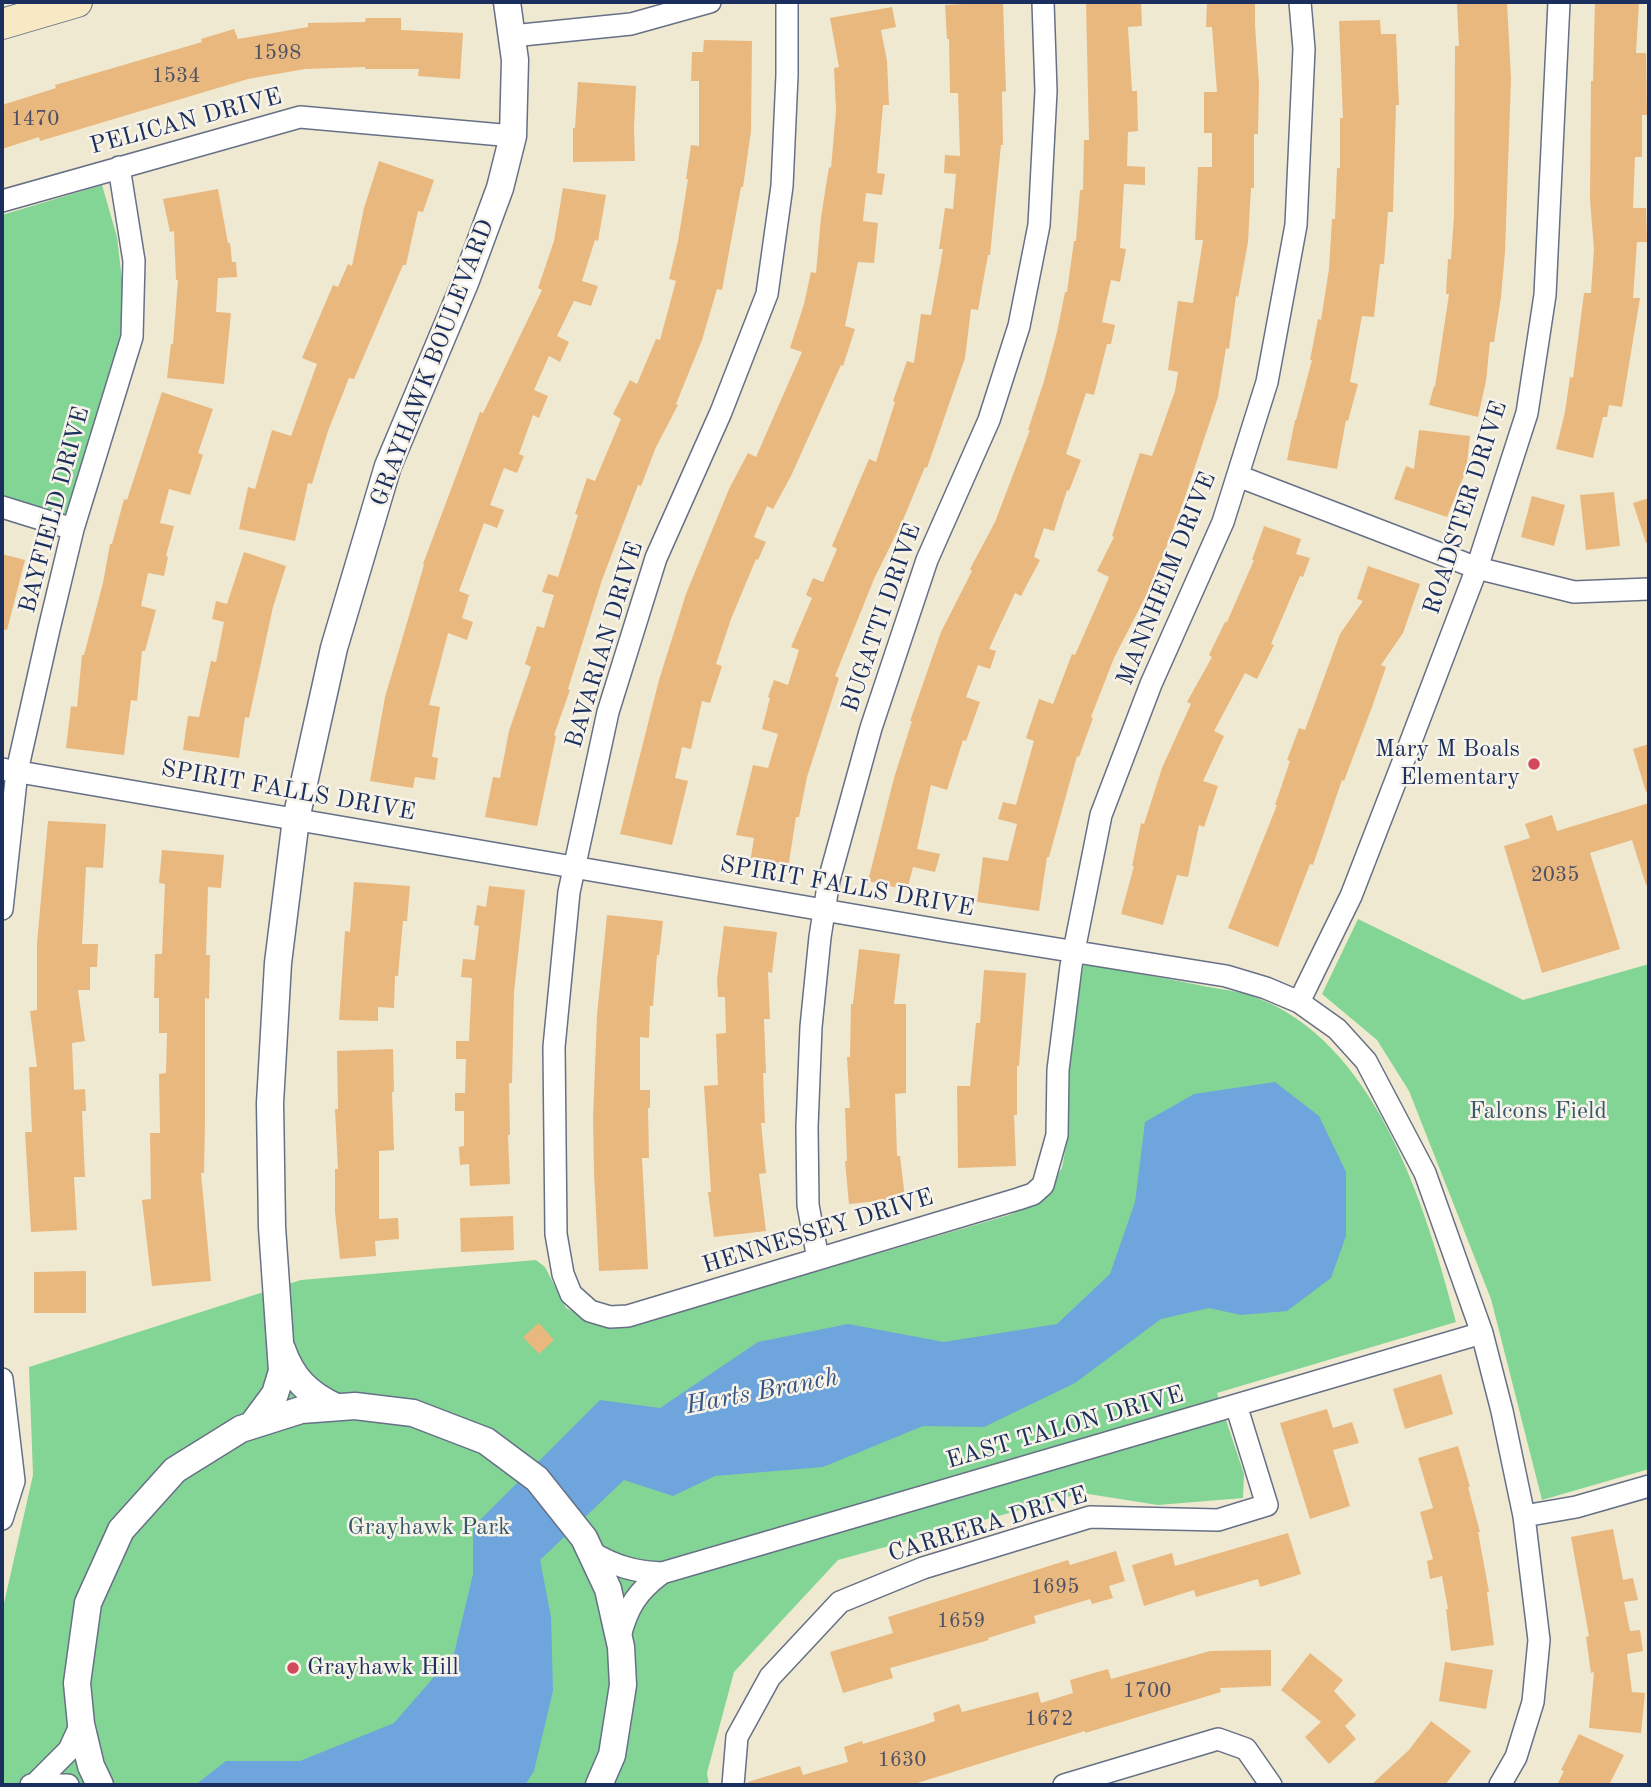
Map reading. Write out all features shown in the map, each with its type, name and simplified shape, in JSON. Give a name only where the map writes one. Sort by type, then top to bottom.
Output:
[{"type":"main road","points":[[2,24],[77,2]]},
{"type":"street","name":"GRAYHAWK BOULEVARD","points":[[252,1425],[275,1394],[282,1371],[272,1227],[270,1103],[278,963],[296,819],[334,648],[388,466],[469,271],[500,188],[513,136],[515,60],[507,2]]},
{"type":"street","points":[[512,36],[631,24],[710,2]]},
{"type":"street","name":"BAVARIAN DRIVE","points":[[590,1311],[571,1294],[563,1274],[556,1234],[554,1047],[569,892],[608,712],[656,558],[721,412],[767,294],[782,186],[787,2]]},
{"type":"street","name":"BUGATTI DRIVE","points":[[818,1259],[808,1205],[807,1126],[811,1027],[824,910],[837,845],[923,573],[989,420],[1019,326],[1039,225],[1046,91],[1043,2]]},
{"type":"street","name":"MANNHEIM DRIVE","points":[[1049,1172],[1057,1135],[1058,1070],[1074,951],[1101,815],[1151,684],[1223,522],[1267,382],[1296,225],[1304,49],[1300,2]]},
{"type":"street","name":"ROADSTER DRIVE","points":[[1299,1002],[1351,895],[1477,568],[1527,413],[1545,295],[1559,2]]},
{"type":"street","name":"PELICAN DRIVE","points":[[2,201],[299,117],[513,136]]},
{"type":"street","name":"BAYFIELD DRIVE","points":[[2,909],[10,770],[73,528],[132,337],[134,261],[119,167]]},
{"type":"street","points":[[1238,476],[1477,568],[1574,592],[1649,589]]},
{"type":"street","points":[[2,508],[73,528]]},
{"type":"street","name":"SPIRIT FALLS DRIVE","points":[[10,770],[1226,976],[1266,988],[1299,1002],[1336,1029],[1366,1061],[1381,1087],[1425,1173],[1482,1333],[1524,1516],[1539,1640],[1533,1702],[1516,1757],[1500,1785]]},
{"type":"street","name":"HENNESSEY DRIVE","points":[[590,1311],[610,1317],[628,1316],[1026,1197],[1043,1185],[1049,1172]]},
{"type":"street","name":"EAST TALON DRIVE","points":[[587,1545],[620,1567],[637,1572],[662,1573],[1482,1333]]},
{"type":"street","name":"GRAYHAWK BOULEVARD","points":[[282,1347],[289,1367],[301,1385],[336,1408]]},
{"type":"street","points":[[2,1380],[14,1481],[2,1519]]},
{"type":"street","name":"CARRERA DRIVE","points":[[733,1785],[737,1737],[770,1677],[840,1602],[922,1568],[1090,1517],[1218,1520],[1267,1505],[1236,1405]]},
{"type":"street","points":[[100,1785],[91,1766],[81,1724],[77,1683],[88,1603],[121,1530],[174,1470],[241,1429],[301,1410],[355,1406],[413,1413],[486,1441],[537,1479],[587,1545],[608,1589],[620,1636],[623,1685],[612,1755],[599,1785]]},
{"type":"street","points":[[1524,1516],[1576,1507],[1649,1486]]},
{"type":"street","name":"EAST TALON DRIVE","points":[[620,1636],[633,1599],[662,1573]]},
{"type":"street","points":[[33,1784],[69,1750],[81,1724]]},
{"type":"street","points":[[1064,1785],[1219,1739],[1246,1749],[1271,1785]]},
{"type":"street","points":[[33,1784],[68,1785]]},
{"type":"green space","points":[[102,185],[117,237],[122,280],[122,328],[112,369],[65,515],[2,498],[2,215]]},
{"type":"green space","name":"Falcons Field","points":[[1358,919],[1523,1000],[1649,964],[1649,1469],[1542,1500],[1491,1299],[1409,1091],[1377,1040],[1322,994]]},
{"type":"green space","name":"Grayhawk Park","points":[[1084,962],[1252,996],[1295,1018],[1332,1049],[1363,1088],[1389,1132],[1411,1180],[1444,1277],[1456,1322],[1217,1393],[1244,1474],[1243,1498],[1158,1505],[1082,1493],[838,1560],[734,1672],[707,1773],[709,1785],[2,1785],[2,1612],[33,1475],[29,1367],[301,1280],[536,1260],[545,1267],[566,1308],[598,1324],[634,1325],[1009,1215],[1040,1200],[1062,1168],[1068,1134],[1070,1042]]},
{"type":"water","name":"Harts Branch","points":[[1275,1082],[1319,1116],[1346,1172],[1346,1236],[1331,1278],[1287,1311],[1241,1315],[1209,1308],[1161,1319],[1075,1383],[984,1427],[923,1426],[823,1467],[715,1476],[673,1496],[624,1480],[540,1560],[551,1617],[553,1691],[534,1771],[525,1785],[195,1785],[226,1761],[300,1761],[394,1723],[454,1654],[473,1574],[473,1527],[600,1400],[660,1408],[758,1342],[848,1324],[944,1342],[1057,1324],[1110,1274],[1135,1202],[1145,1122],[1194,1094]]},
{"type":"building","points":[[1003,2],[1006,91],[1002,92],[1003,145],[990,255],[978,310],[971,309],[965,358],[927,468],[925,467],[874,579],[835,676],[839,678],[807,777],[799,817],[796,817],[788,869],[750,863],[754,838],[736,835],[753,765],[768,768],[778,734],[762,729],[770,698],[768,697],[774,680],[788,685],[799,650],[791,647],[812,598],[806,595],[813,578],[823,582],[837,549],[832,546],[869,459],[876,462],[907,361],[914,363],[921,314],[931,315],[943,249],[939,249],[945,208],[953,209],[956,174],[944,173],[945,155],[960,156],[958,93],[950,93],[945,5]]},
{"type":"building","points":[[1086,2],[1141,2],[1142,26],[1128,27],[1132,91],[1137,91],[1138,131],[1128,132],[1127,166],[1145,167],[1145,185],[1124,184],[1120,248],[1126,249],[1120,282],[1111,280],[1102,322],[1115,325],[1111,344],[1107,344],[1094,395],[1086,393],[1066,454],[1081,460],[1069,491],[1067,490],[1054,531],[1044,528],[1034,557],[1040,560],[1021,596],[1015,593],[989,649],[996,651],[990,669],[978,665],[966,697],[980,702],[966,741],[963,740],[947,790],[931,785],[917,849],[940,854],[935,872],[913,867],[907,890],[868,881],[910,721],[941,632],[995,522],[1030,430],[1067,292],[1076,241],[1080,190],[1083,190],[1084,140],[1089,140]]},
{"type":"building","points":[[1207,2],[1255,2],[1259,84],[1258,134],[1254,134],[1254,188],[1251,188],[1248,242],[1218,397],[1154,580],[1114,658],[1079,757],[1077,756],[1047,857],[1039,911],[977,902],[983,857],[1008,861],[1017,824],[998,819],[1003,802],[1016,805],[1034,741],[1026,738],[1039,699],[1053,704],[1072,654],[1075,655],[1109,577],[1097,571],[1114,537],[1112,536],[1140,453],[1152,456],[1175,391],[1178,372],[1168,370],[1178,301],[1193,303],[1203,240],[1195,240],[1198,167],[1212,167],[1212,133],[1204,133],[1204,92],[1217,92],[1212,27],[1206,27]]},
{"type":"building","points":[[1507,2],[1511,79],[1505,252],[1494,342],[1490,342],[1486,381],[1478,417],[1429,405],[1435,387],[1449,294],[1446,294],[1448,259],[1451,259],[1454,216],[1455,46],[1459,46],[1457,4]]},
{"type":"building","points":[[1595,2],[1639,2],[1636,53],[1646,53],[1647,115],[1642,115],[1642,157],[1635,157],[1633,208],[1646,208],[1647,242],[1637,242],[1633,298],[1640,298],[1622,407],[1609,405],[1607,417],[1603,417],[1593,458],[1556,449],[1570,377],[1573,378],[1584,293],[1591,293],[1594,249],[1590,200],[1591,81]]},
{"type":"building","points":[[892,7],[896,27],[881,30],[887,61],[889,105],[883,105],[877,173],[885,174],[882,195],[866,193],[863,221],[878,223],[874,263],[858,262],[845,326],[855,329],[843,366],[841,365],[791,476],[773,509],[767,506],[754,537],[766,542],[731,619],[716,664],[722,666],[710,703],[702,701],[691,749],[682,747],[675,778],[688,781],[672,845],[620,834],[659,680],[686,594],[729,489],[748,453],[756,457],[802,352],[790,348],[811,272],[816,273],[836,111],[834,68],[839,67],[830,18]]},
{"type":"building","points":[[366,18],[401,18],[401,30],[463,33],[460,79],[418,76],[419,69],[305,69],[248,79],[40,141],[39,137],[2,149],[2,105],[56,88],[55,85],[202,42],[201,39],[234,29],[238,39],[308,27],[308,23],[365,22]]},
{"type":"building","points":[[1380,20],[1381,34],[1396,34],[1399,105],[1396,105],[1393,212],[1388,212],[1384,264],[1380,264],[1374,317],[1362,316],[1350,382],[1358,384],[1348,421],[1346,420],[1337,469],[1287,460],[1312,360],[1318,319],[1321,320],[1329,269],[1332,219],[1335,219],[1337,168],[1340,168],[1340,118],[1343,118],[1339,21]]},
{"type":"building","points":[[704,40],[752,41],[751,131],[743,187],[722,290],[717,289],[702,340],[676,404],[678,405],[656,447],[641,486],[638,485],[602,580],[554,735],[556,736],[537,826],[485,817],[493,777],[500,778],[509,731],[531,667],[525,664],[537,626],[544,628],[554,595],[542,592],[548,574],[558,577],[587,478],[595,481],[621,419],[613,414],[630,380],[637,384],[656,339],[660,340],[676,281],[669,279],[678,241],[691,145],[699,146],[699,81],[691,81],[692,52],[703,52]]},
{"type":"building","points":[[578,82],[636,86],[635,161],[573,162],[573,128]]},
{"type":"building","points":[[379,161],[434,180],[423,212],[418,211],[406,265],[403,265],[354,379],[349,378],[328,431],[312,484],[308,483],[295,541],[239,529],[248,487],[255,489],[272,430],[291,436],[317,364],[302,358],[333,285],[338,287],[348,264],[352,266],[364,208]]},
{"type":"building","points":[[563,188],[606,195],[598,241],[595,240],[582,281],[598,286],[591,306],[574,301],[557,336],[569,342],[560,362],[549,356],[534,390],[548,396],[539,418],[533,415],[519,454],[524,456],[517,473],[504,468],[490,505],[504,510],[497,528],[484,523],[459,591],[469,595],[462,618],[473,622],[467,640],[448,633],[429,705],[440,707],[432,757],[438,758],[435,780],[415,777],[413,788],[370,781],[385,697],[423,564],[480,412],[483,413],[542,290],[538,288],[554,241]]},
{"type":"building","points":[[218,189],[232,262],[236,262],[237,277],[218,278],[216,312],[231,313],[224,384],[167,378],[173,344],[178,280],[174,231],[170,232],[163,199]]},
{"type":"building","points":[[162,392],[213,409],[198,453],[203,455],[190,495],[169,489],[160,523],[174,526],[164,576],[148,573],[141,606],[156,610],[145,651],[142,651],[137,701],[131,700],[124,755],[66,748],[71,706],[77,707],[82,655],[103,583],[110,544]]},
{"type":"building","points":[[1419,430],[1470,436],[1466,471],[1447,517],[1394,499],[1406,466],[1414,469]]},
{"type":"building","points":[[1614,492],[1620,546],[1586,550],[1580,495]]},
{"type":"building","points":[[1532,496],[1565,505],[1554,546],[1521,537]]},
{"type":"building","points":[[1649,498],[1649,543],[1646,543],[1633,503]]},
{"type":"building","points":[[1264,526],[1301,539],[1296,554],[1310,558],[1303,577],[1300,576],[1271,644],[1274,645],[1257,679],[1245,673],[1214,731],[1224,736],[1203,781],[1218,786],[1204,827],[1199,825],[1188,877],[1177,875],[1163,925],[1121,914],[1134,866],[1141,823],[1144,824],[1162,768],[1191,704],[1187,702],[1212,657],[1209,655],[1227,622],[1254,560]]},
{"type":"building","points":[[244,552],[286,566],[273,607],[249,718],[245,717],[239,758],[183,750],[188,716],[199,717],[211,661],[216,662],[224,622],[212,619],[216,601],[227,604]]},
{"type":"building","points":[[2,554],[25,560],[7,630],[2,629]]},
{"type":"building","points":[[1368,566],[1420,584],[1403,633],[1381,665],[1386,667],[1372,707],[1344,781],[1342,780],[1313,865],[1310,864],[1278,947],[1228,928],[1277,805],[1290,761],[1287,760],[1299,728],[1305,730],[1340,634],[1363,601],[1357,599]]},
{"type":"building","points":[[1649,744],[1649,791],[1646,792],[1633,749]]},
{"type":"building","points":[[1649,803],[1649,884],[1646,885],[1632,840],[1590,853],[1620,949],[1542,973],[1504,846],[1530,838],[1525,824],[1552,815],[1557,831]]},
{"type":"building","points":[[48,821],[106,824],[103,868],[86,867],[82,944],[98,944],[97,967],[90,967],[90,990],[78,990],[85,1041],[72,1043],[74,1090],[85,1089],[86,1111],[82,1111],[85,1177],[74,1177],[77,1230],[31,1232],[25,1132],[32,1132],[29,1067],[37,1067],[30,1011],[37,1010],[37,943]]},
{"type":"building","points":[[162,850],[224,855],[221,888],[208,887],[206,955],[210,955],[209,999],[205,998],[204,1173],[201,1173],[211,1281],[152,1286],[142,1200],[151,1199],[150,1133],[160,1133],[159,1074],[166,1073],[167,1033],[159,1033],[159,998],[154,998],[155,954],[162,954],[165,884],[159,883]]},
{"type":"building","points":[[354,882],[410,886],[407,921],[403,921],[398,976],[395,976],[394,1008],[378,1007],[378,1021],[339,1020],[345,931],[350,932]]},
{"type":"building","points":[[489,886],[525,890],[514,992],[512,1083],[509,1083],[510,1184],[470,1186],[469,1164],[460,1165],[459,1147],[464,1146],[464,1111],[455,1111],[455,1093],[465,1093],[466,1059],[456,1059],[456,1041],[469,1041],[472,978],[461,977],[463,959],[475,960],[479,926],[474,925],[477,905],[486,907]]},
{"type":"building","points":[[607,915],[663,921],[653,1006],[650,1006],[649,1038],[640,1037],[640,1090],[650,1090],[649,1158],[642,1158],[648,1269],[599,1271],[593,1118],[597,1015]]},
{"type":"building","points":[[724,926],[777,932],[772,973],[768,972],[770,1019],[764,1019],[765,1123],[761,1123],[766,1173],[759,1174],[766,1231],[714,1237],[708,1192],[711,1192],[704,1086],[718,1085],[716,1034],[726,1033],[725,997],[718,997],[717,979]]},
{"type":"building","points":[[859,949],[900,954],[894,1004],[906,1004],[906,1093],[895,1094],[897,1156],[900,1156],[905,1198],[849,1204],[845,1161],[845,1108],[850,1108],[847,1057],[850,1057],[851,1004]]},
{"type":"building","points":[[984,970],[1026,973],[1017,1066],[1017,1115],[1014,1115],[1016,1166],[958,1168],[957,1086],[970,1086],[976,1023],[980,1023]]},
{"type":"building","points":[[393,1049],[394,1150],[379,1151],[379,1219],[398,1218],[399,1239],[375,1241],[376,1256],[340,1259],[335,1212],[335,1169],[338,1169],[335,1109],[338,1109],[337,1051]]},
{"type":"building","points":[[513,1216],[514,1250],[461,1252],[460,1218]]},
{"type":"building","points":[[86,1271],[86,1313],[34,1313],[34,1272]]},
{"type":"building","points":[[539,1323],[554,1340],[539,1354],[523,1337]]},
{"type":"building","points":[[1441,1374],[1453,1414],[1405,1429],[1393,1389]]},
{"type":"building","points":[[1327,1409],[1333,1428],[1352,1422],[1359,1443],[1333,1450],[1350,1506],[1310,1519],[1280,1423]]},
{"type":"building","points":[[1458,1446],[1480,1532],[1494,1645],[1451,1651],[1442,1576],[1430,1579],[1427,1561],[1433,1559],[1420,1512],[1433,1508],[1418,1458]]},
{"type":"building","points":[[1613,1529],[1623,1580],[1633,1578],[1638,1600],[1624,1602],[1630,1631],[1640,1630],[1643,1651],[1627,1654],[1632,1692],[1645,1693],[1641,1733],[1589,1728],[1594,1672],[1591,1673],[1586,1637],[1589,1636],[1571,1537]]},
{"type":"building","points":[[1288,1533],[1301,1574],[1260,1587],[1258,1579],[1196,1597],[1194,1590],[1144,1606],[1132,1565],[1172,1553],[1175,1566]]},
{"type":"building","points":[[1116,1551],[1125,1581],[1109,1586],[1113,1598],[1092,1604],[1090,1599],[1034,1616],[1036,1623],[988,1638],[989,1640],[890,1668],[893,1678],[843,1693],[830,1652],[893,1633],[888,1617],[1068,1560],[1070,1565]]},
{"type":"building","points":[[1271,1650],[1271,1686],[1220,1688],[1221,1692],[911,1785],[749,1785],[748,1782],[800,1766],[803,1775],[848,1762],[844,1747],[862,1741],[863,1744],[935,1721],[933,1713],[959,1704],[962,1712],[1038,1692],[1041,1703],[1073,1693],[1070,1680],[1108,1669],[1111,1679],[1210,1651]]},
{"type":"building","points":[[1310,1653],[1343,1680],[1334,1691],[1356,1715],[1345,1726],[1356,1739],[1329,1764],[1305,1737],[1321,1722],[1281,1690]]},
{"type":"building","points":[[1445,1662],[1493,1670],[1486,1709],[1439,1701]]},
{"type":"building","points":[[1431,1721],[1471,1751],[1445,1785],[1371,1785],[1409,1750]]},
{"type":"building","points":[[1579,1734],[1624,1755],[1609,1785],[1557,1785],[1564,1771],[1561,1770]]},
{"type":"place","name":"Mary M Boals Elementary","points":[[1534,764]]},
{"type":"place","name":"Grayhawk Hill","points":[[293,1668]]}]
